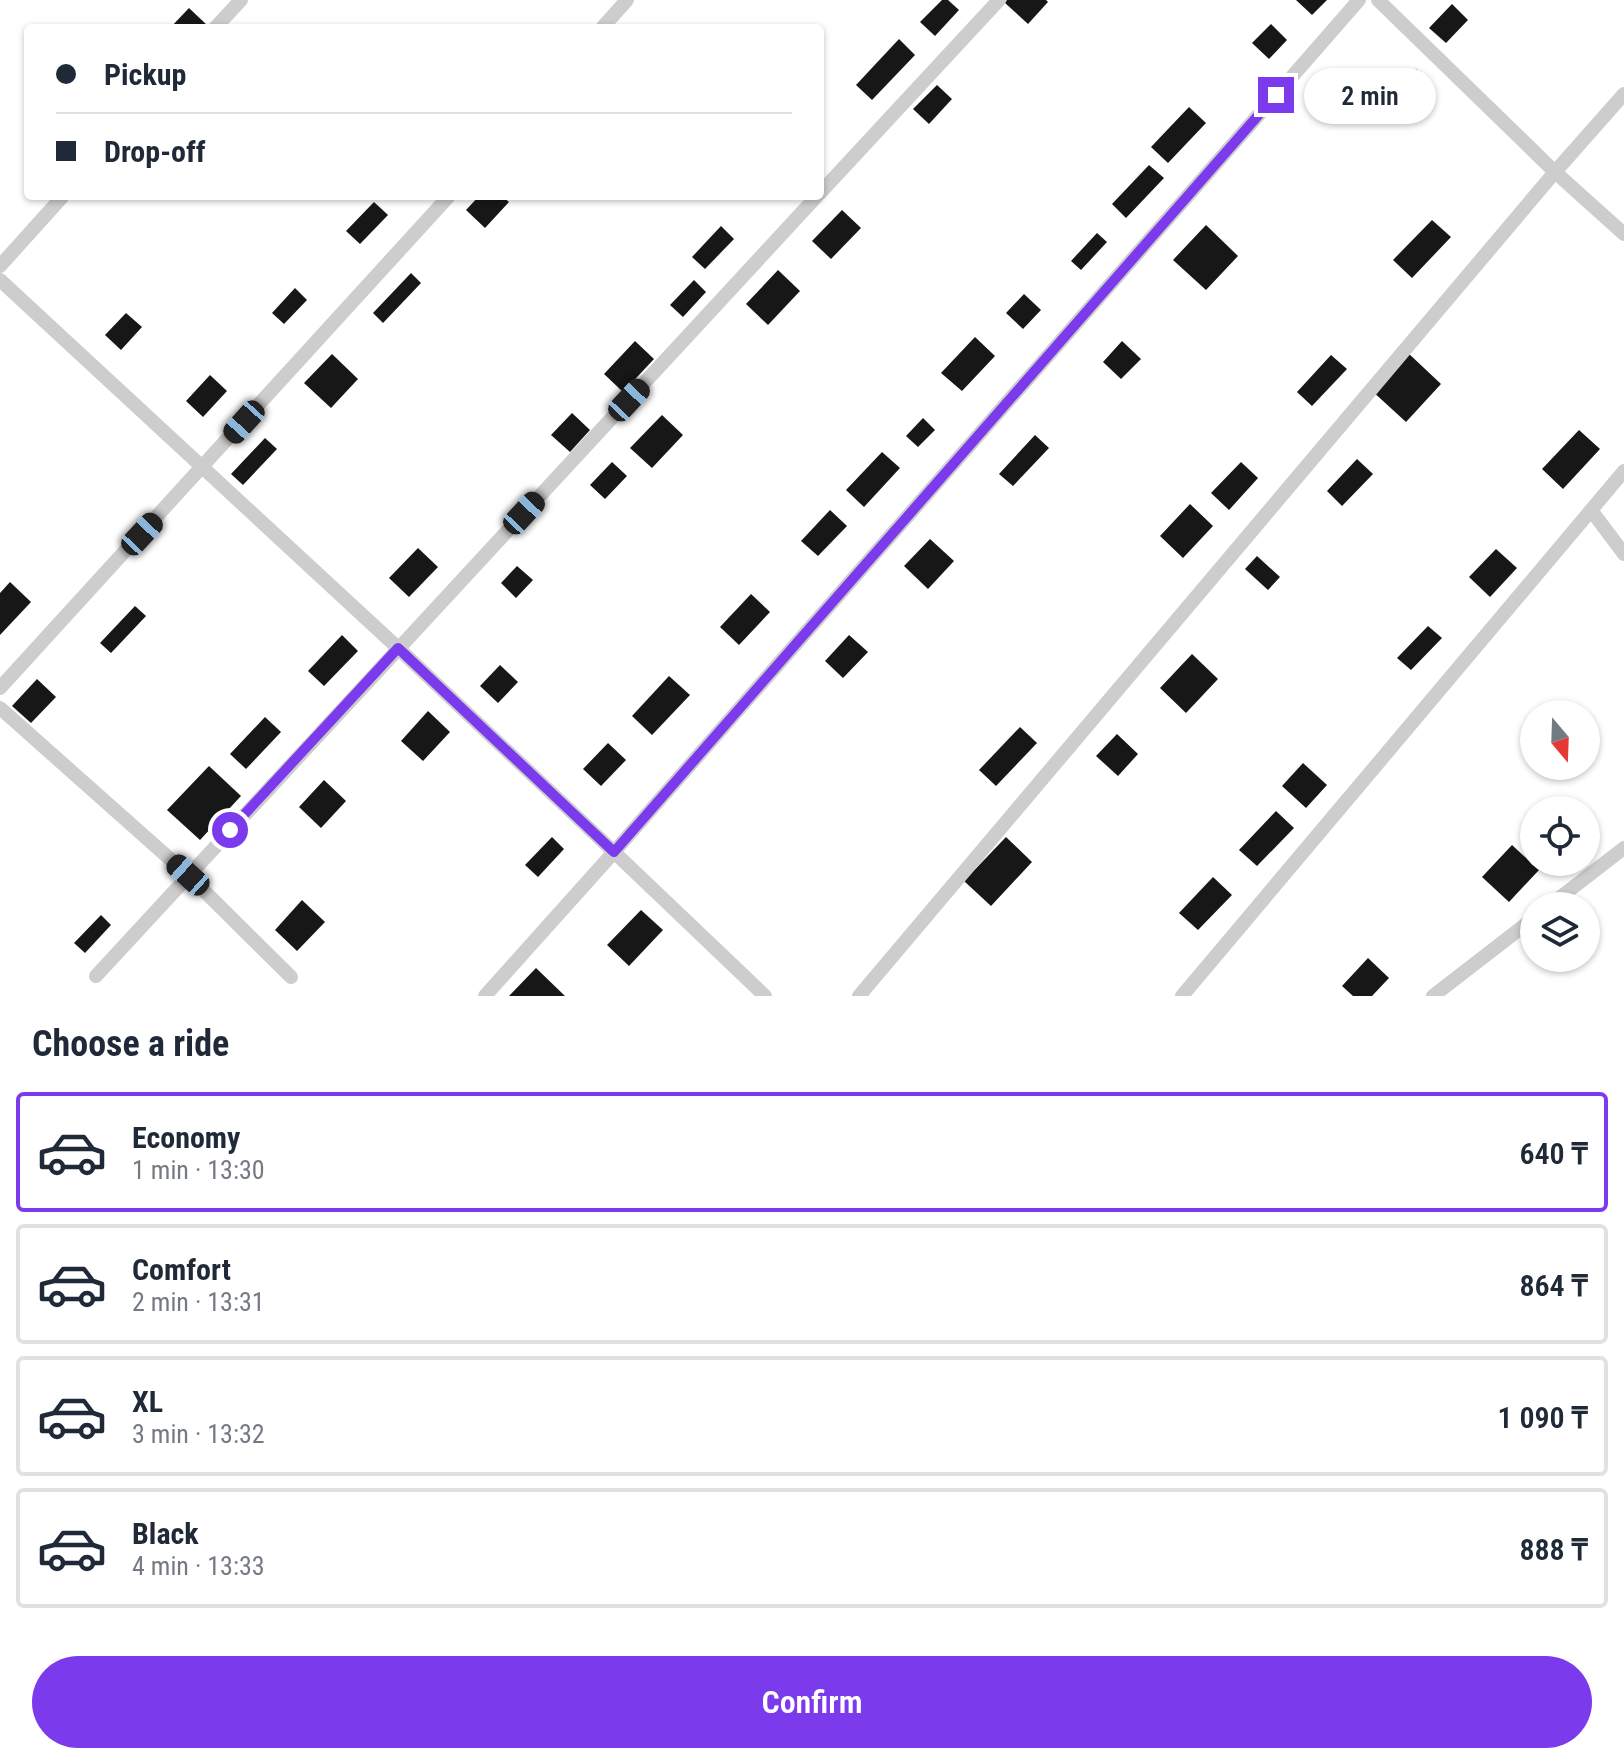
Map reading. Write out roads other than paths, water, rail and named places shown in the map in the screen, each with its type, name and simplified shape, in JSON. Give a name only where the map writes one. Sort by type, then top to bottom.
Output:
[{"type":"street","points":[[219,24],[241,0]]},
{"type":"street","points":[[606,24],[627,0]]},
{"type":"street","points":[[824,188],[999,0]]},
{"type":"street","points":[[485,996],[1359,0]]},
{"type":"street","points":[[1378,0],[1555,172],[1624,234]]},
{"type":"street","points":[[859,996],[1624,94]]},
{"type":"street","points":[[0,266],[59,200]]},
{"type":"street","points":[[0,688],[445,200]]},
{"type":"street","points":[[96,976],[812,200]]},
{"type":"street","points":[[0,280],[398,648],[765,996]]},
{"type":"street","points":[[1182,996],[1624,471]]},
{"type":"street","points":[[1591,510],[1624,554]]},
{"type":"street","points":[[0,708],[188,875],[291,977]]},
{"type":"street","points":[[1567,892],[1624,848]]},
{"type":"street","points":[[1433,996],[1520,929]]}]
